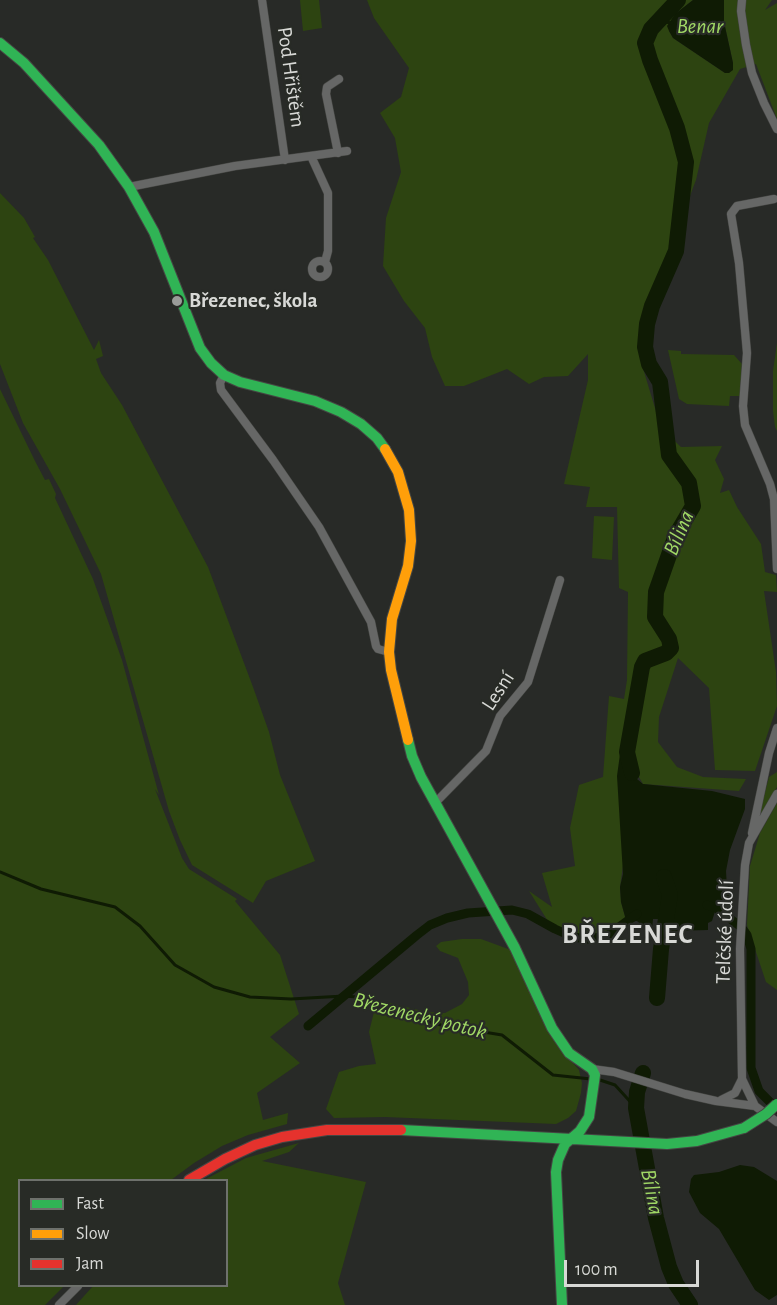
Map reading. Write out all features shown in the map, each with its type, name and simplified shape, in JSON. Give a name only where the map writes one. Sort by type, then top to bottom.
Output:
[{"type":"street","name":"Pod Hřištěm","points":[[262,0],[285,160]]},
{"type":"street","points":[[742,0],[741,11],[752,73],[777,129]]},
{"type":"street","points":[[0,43],[24,63],[99,145],[129,188],[154,232],[200,348],[211,363],[225,375],[248,385],[315,401],[334,409],[369,431],[390,455],[405,495],[411,541],[408,566],[392,619],[389,652],[391,670],[412,756],[435,803],[502,923],[552,1028],[569,1053],[593,1076],[636,1078],[716,1101],[755,1106]]},
{"type":"street","points":[[338,153],[326,94],[327,87],[339,79]]},
{"type":"street","name":"Pod Hřištěm","points":[[129,188],[235,166],[348,151]]},
{"type":"street","points":[[311,156],[328,193],[328,251],[325,262]]},
{"type":"street","points":[[774,200],[737,206],[731,214],[739,263],[747,353],[743,406],[745,424],[770,483],[774,499],[777,569]]},
{"type":"street","points":[[225,375],[220,383],[222,393],[273,460],[319,527],[371,622],[376,646],[378,649],[389,652]]},
{"type":"street","name":"Lesní","points":[[435,803],[486,751],[500,716],[528,682],[560,580]]},
{"type":"street","points":[[750,843],[777,728]]},
{"type":"street","points":[[767,765],[777,765]]},
{"type":"street","name":"Telčské údolí","points":[[742,1079],[740,939],[745,865],[750,843],[777,794]]},
{"type":"street","points":[[562,1305],[556,1172],[562,1150],[580,1131],[589,1117],[593,1076]]},
{"type":"street","points":[[716,1101],[735,1094],[742,1079]]},
{"type":"street","points":[[742,1079],[755,1106],[777,1122]]},
{"type":"street","points":[[191,1179],[255,1145],[308,1131],[380,1129],[667,1144],[697,1141],[744,1128],[777,1104]]},
{"type":"street","points":[[59,1305],[77,1287]]},
{"type":"green space","points":[[300,0],[319,0],[322,28],[303,31]]},
{"type":"green space","points":[[367,0],[693,0],[675,14],[669,31],[673,38],[725,73],[729,73],[733,63],[724,22],[724,0],[772,0],[765,10],[777,3],[777,119],[756,64],[740,69],[709,123],[696,180],[639,330],[642,365],[661,428],[681,447],[722,446],[715,460],[724,479],[720,493],[729,490],[761,544],[765,572],[776,575],[777,592],[764,591],[776,672],[777,706],[755,771],[715,770],[709,688],[678,658],[659,717],[658,742],[677,767],[703,777],[746,779],[739,791],[643,784],[636,772],[620,887],[626,920],[614,930],[601,936],[572,935],[551,926],[529,891],[552,907],[542,873],[575,866],[570,828],[579,785],[603,777],[609,696],[624,699],[627,680],[628,592],[619,588],[617,507],[586,507],[590,487],[564,484],[588,380],[588,354],[568,376],[544,377],[529,384],[507,369],[464,386],[445,386],[432,357],[425,328],[404,301],[383,266],[386,218],[401,172],[395,138],[380,113],[401,97],[409,68],[374,18]]},
{"type":"green space","points":[[0,193],[24,218],[94,350],[99,340],[103,356],[96,359],[101,373],[122,405],[208,567],[253,687],[269,732],[280,775],[315,861],[266,881],[253,903],[192,865],[180,840],[169,811],[101,574],[60,489],[23,423],[0,364]]},
{"type":"green space","points":[[777,343],[777,431],[773,411],[773,371]]},
{"type":"green space","points":[[668,350],[681,351],[681,354],[734,355],[742,364],[740,396],[730,396],[729,406],[687,404],[679,399]]},
{"type":"green space","points":[[0,389],[45,480],[49,479],[56,494],[55,498],[93,579],[122,660],[159,795],[155,789],[182,858],[189,869],[237,899],[235,901],[280,955],[299,1014],[270,1037],[300,1063],[257,1093],[263,1120],[288,1113],[287,1124],[248,1135],[222,1146],[172,1179],[18,1179],[18,1287],[63,1287],[45,1305],[0,1305]]},
{"type":"green space","points":[[594,516],[614,517],[612,560],[592,558]]},
{"type":"green space","points":[[777,772],[777,787],[758,820],[769,777]]},
{"type":"green space","points":[[777,803],[777,990],[766,982],[747,925],[750,866],[760,833]]},
{"type":"green space","points":[[481,939],[511,950],[566,1055],[579,1070],[582,1083],[576,1111],[556,1124],[385,1117],[334,1118],[326,1109],[339,1072],[376,1064],[369,1032],[377,1000],[427,1012],[445,1013],[462,1004],[469,995],[468,982],[458,958],[440,951],[436,946],[441,942]]},
{"type":"green space","points":[[299,1143],[289,1152],[262,1161],[366,1182],[338,1283],[345,1305],[76,1305],[92,1287],[228,1287],[228,1179],[206,1179],[246,1158]]},
{"type":"water","name":"Benar","points":[[693,0],[724,0],[724,22],[733,63],[733,70],[729,73],[725,73],[673,38],[669,31],[667,26],[675,14]]},
{"type":"water","points":[[627,752],[634,754],[637,762],[637,779],[643,784],[712,791],[745,799],[745,809],[730,850],[726,871],[730,901],[716,908],[712,921],[708,923],[708,930],[672,931],[674,900],[667,899],[660,931],[659,919],[653,919],[652,930],[647,930],[637,921],[628,922],[626,920],[620,887],[623,874],[617,776],[620,754]]},
{"type":"water","points":[[740,1165],[754,1167],[777,1181],[777,1295],[769,1300],[755,1290],[719,1229],[700,1213],[689,1192],[694,1175],[719,1172]]},
{"type":"waterway","name":"Bílina","points":[[632,773],[627,752],[642,667],[645,661],[666,653],[671,648],[669,639],[655,617],[656,592],[676,535],[693,506],[689,483],[669,455],[660,382],[649,364],[645,347],[647,324],[652,306],[676,251],[686,162],[677,128],[645,43],[651,29],[678,0]]},
{"type":"waterway","points":[[658,21],[672,23]]},
{"type":"waterway","name":"Březenecký potok","points":[[0,872],[41,889],[115,907],[140,926],[175,965],[214,987],[250,997],[291,999],[357,997],[378,1008],[441,1025],[502,1035],[553,1075],[591,1079]]},
{"type":"waterway","name":"Bílina","points":[[657,998],[661,949],[670,895],[664,877]]},
{"type":"waterway","points":[[707,905],[716,908],[741,927],[747,935],[751,949],[751,1068],[759,1091],[777,1109]]},
{"type":"waterway","points":[[308,1026],[417,935],[430,925],[447,918],[468,913],[512,910],[528,914],[573,937],[588,939],[607,936],[637,914]]},
{"type":"waterway","name":"Bílina","points":[[643,1073],[637,1092],[636,1108],[656,1218],[669,1267],[676,1284],[690,1305]]},
{"type":"waterway","name":"Březenecký potok","points":[[597,1079],[615,1085],[636,1108]]},
{"type":"traffic: fast","points":[[0,43],[24,63],[99,145],[129,187],[154,232],[200,348],[211,363],[224,375],[240,382],[315,401],[341,412],[361,424],[377,438],[385,449]]},
{"type":"traffic: fast","points":[[408,740],[421,777],[515,948],[552,1028],[569,1053],[592,1069],[595,1075],[589,1117],[580,1131],[565,1144],[556,1172],[562,1305]]},
{"type":"traffic: fast","points":[[744,1128],[777,1104]]},
{"type":"traffic: fast","points":[[401,1130],[667,1144],[697,1141],[744,1128]]},
{"type":"traffic: slow","points":[[385,449],[398,472],[409,510],[411,541],[408,566],[392,619],[389,652],[391,670],[408,740]]},
{"type":"traffic: jam","points":[[191,1179],[255,1145],[282,1137],[327,1130],[401,1130]]},
{"type":"place","name":"Březenec, škola","points":[[177,301]]},
{"type":"district","name":"BŘEZENEC","points":[[628,935]]}]
